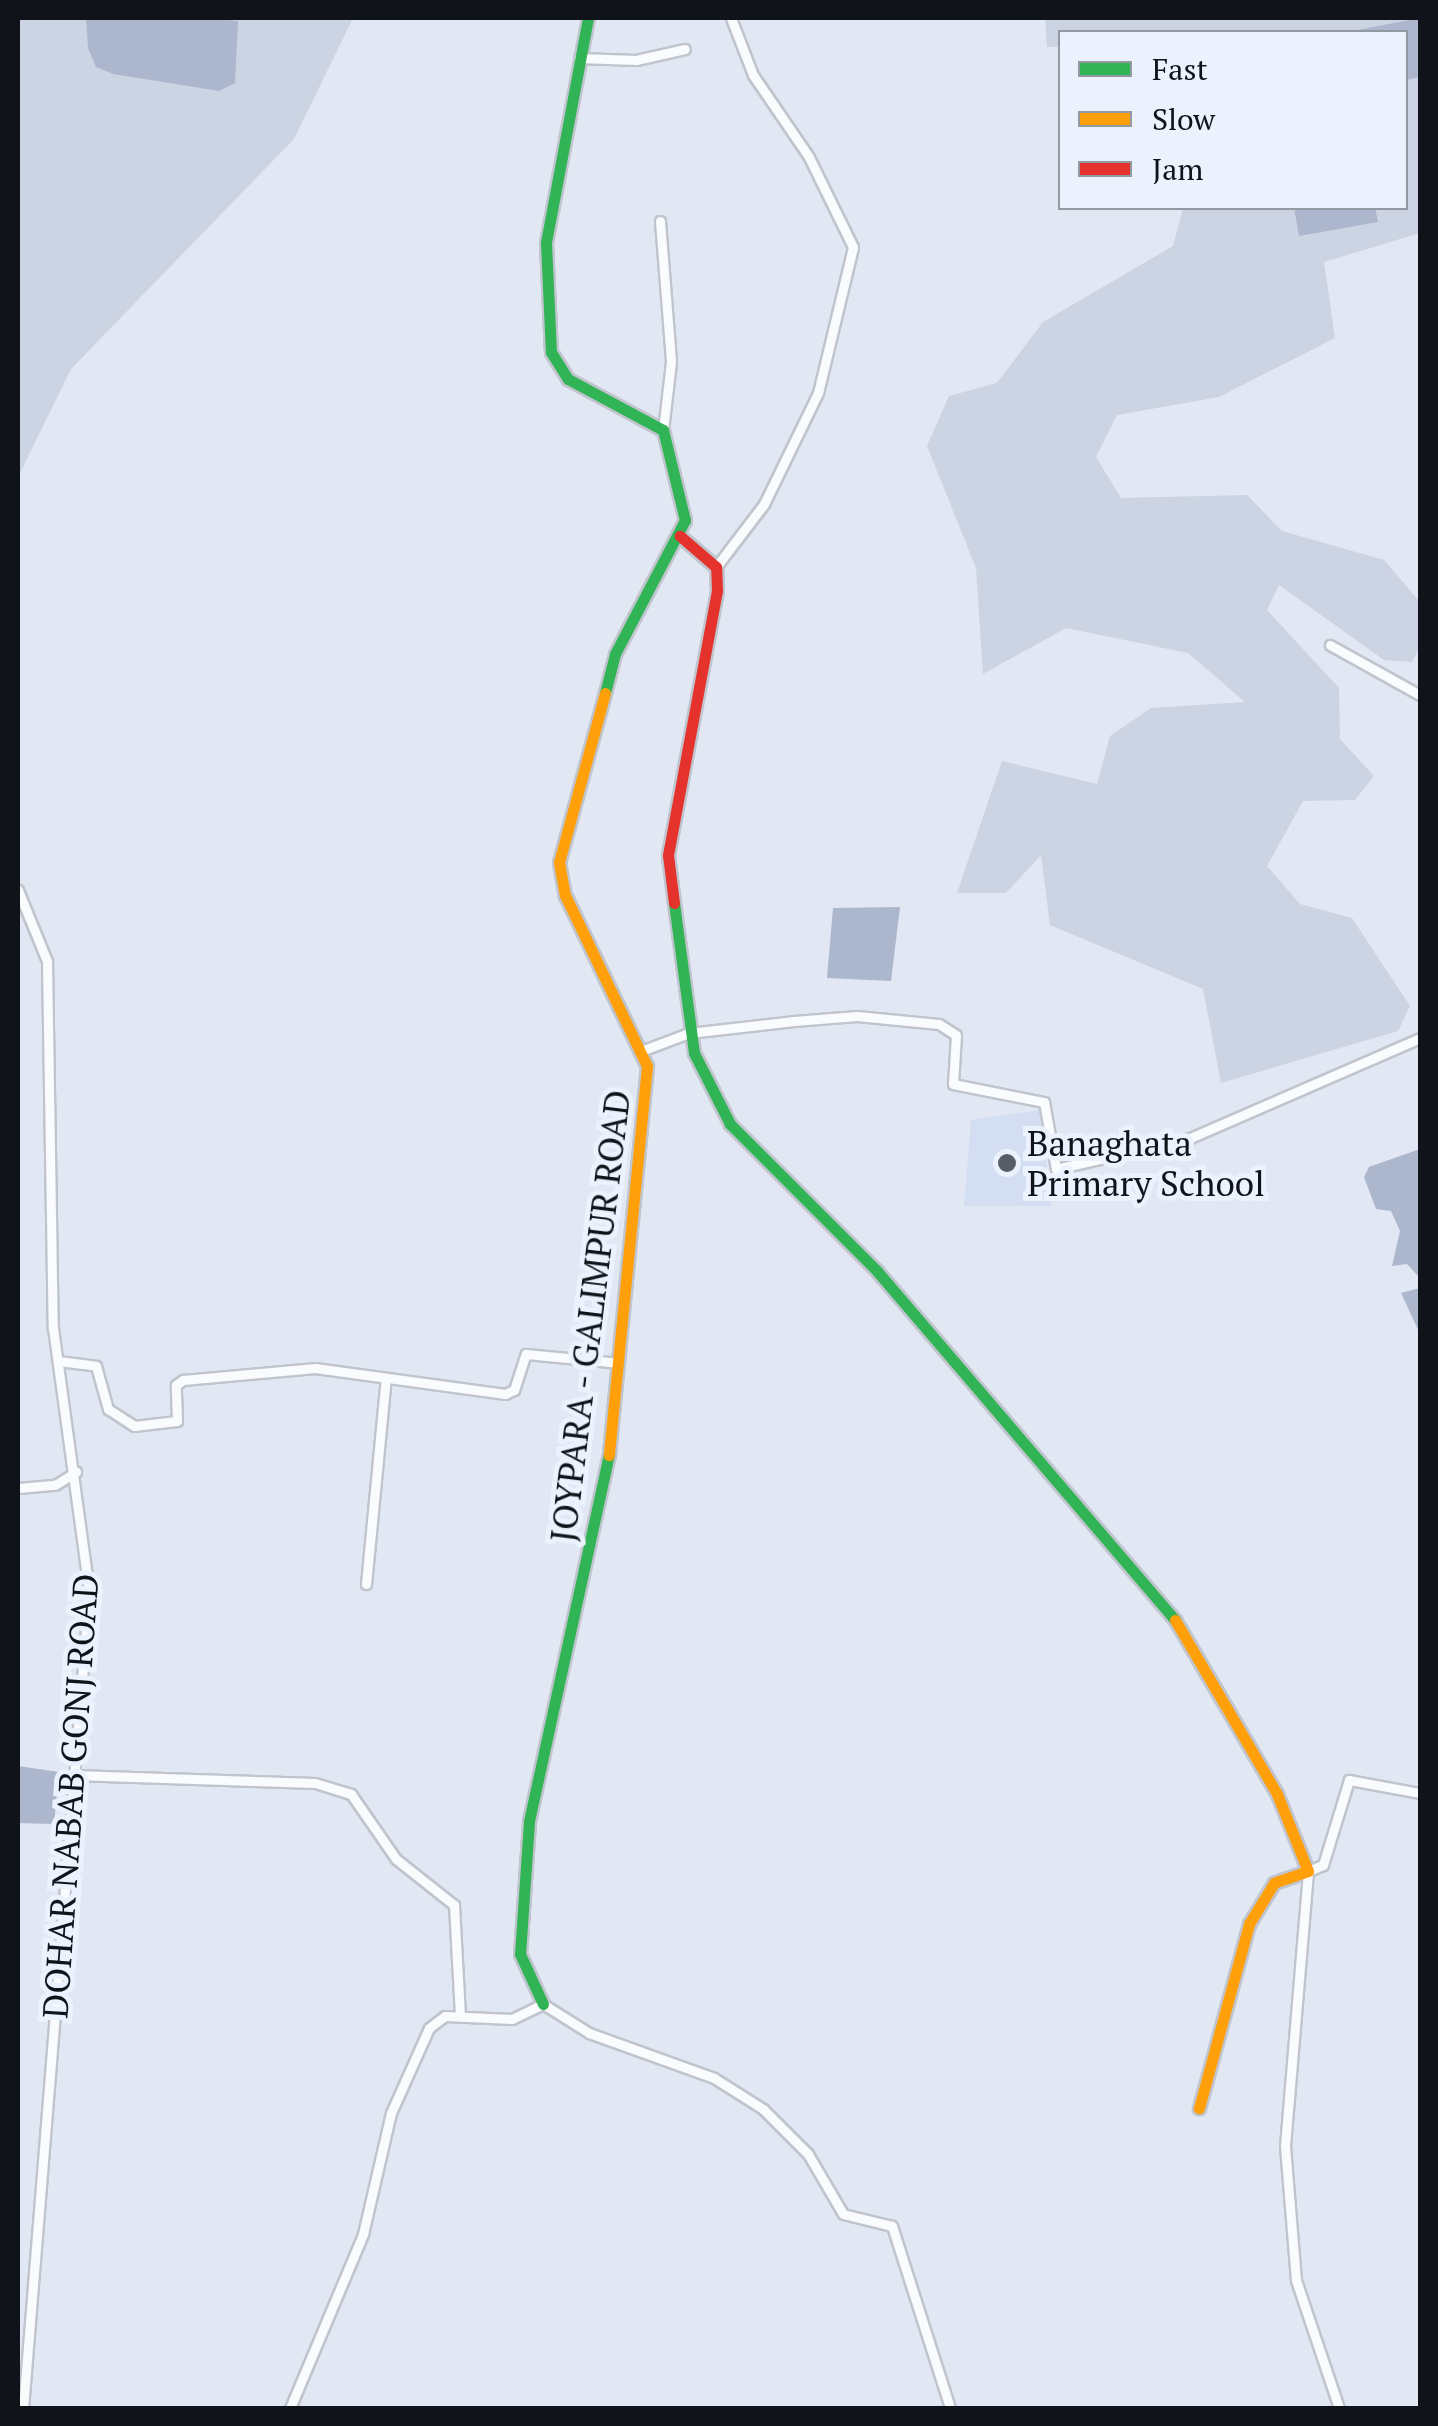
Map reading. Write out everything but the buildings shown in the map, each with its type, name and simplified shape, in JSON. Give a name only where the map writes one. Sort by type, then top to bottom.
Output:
[{"type":"street","points":[[588,18],[576,57],[546,243],[552,352],[568,379],[663,430],[672,362],[660,221]]},
{"type":"street","points":[[731,18],[753,75],[809,157],[852,247],[818,393],[764,504],[716,568],[668,855],[688,1033],[730,1124],[994,1402],[1190,1639],[1277,1794],[1308,1871],[1285,2146],[1296,2280],[1339,2408]]},
{"type":"street","points":[[576,57],[624,61],[684,50]]},
{"type":"street","name":"JOYPARA - GALIMPUR ROAD","points":[[543,2004],[520,1954],[529,1821],[590,1556],[619,1364],[647,1096],[641,1051],[566,895],[558,862],[614,654],[680,536],[684,500],[663,430]]},
{"type":"street","points":[[680,536],[716,568]]},
{"type":"street","points":[[1330,645],[1420,694]]},
{"type":"street","name":"DOHAR NABAB GONJ ROAD","points":[[18,890],[47,961],[58,1361],[76,1472],[89,1592],[22,2408]]},
{"type":"street","points":[[641,1051],[688,1033],[856,1016],[950,1028],[957,1046],[948,1078],[1044,1102],[1056,1168],[1190,1138],[1420,1038]]},
{"type":"street","points":[[58,1361],[96,1366],[108,1409],[134,1426],[177,1421],[176,1385],[183,1380],[315,1368],[505,1394],[514,1390],[526,1354],[619,1364]]},
{"type":"street","points":[[366,1584],[386,1378]]},
{"type":"street","points":[[18,1488],[54,1485],[76,1472]]},
{"type":"street","points":[[74,1776],[315,1783],[350,1794],[396,1858],[454,1906],[460,2017]]},
{"type":"street","points":[[1200,2108],[1249,1924],[1274,1883],[1323,1864],[1350,1780],[1420,1793]]},
{"type":"street","points":[[290,2408],[364,2234],[391,2112],[417,2050],[437,2020],[512,2019],[543,2004],[589,2033],[714,2078],[763,2109],[808,2154],[843,2214],[892,2226],[950,2408]]},
{"type":"shaded area","points":[[18,18],[353,18],[294,139],[71,369],[18,477]]},
{"type":"shaded area","points":[[86,18],[238,21],[235,83],[219,91],[113,74],[96,67],[88,48]]},
{"type":"shaded area","points":[[1045,18],[1420,18],[1420,233],[1324,262],[1335,338],[1219,397],[1117,415],[1096,457],[1121,498],[1247,495],[1282,531],[1384,560],[1420,602],[1420,647],[1412,662],[1384,660],[1279,585],[1267,610],[1339,688],[1340,739],[1374,776],[1355,800],[1303,801],[1267,866],[1300,904],[1352,918],[1410,1006],[1398,1031],[1221,1083],[1203,989],[1050,925],[1041,855],[1006,893],[957,893],[1002,761],[1097,784],[1110,736],[1151,708],[1245,702],[1188,653],[1066,628],[983,674],[976,568],[927,446],[949,396],[997,383],[1043,322],[1173,246],[1182,210],[1408,210],[1408,30],[1058,30],[1058,47],[1047,47]]},
{"type":"shaded area","points":[[1420,18],[1420,77],[1408,80],[1408,30],[1357,30]]},
{"type":"shaded area","points":[[1294,210],[1375,210],[1378,222],[1299,236]]},
{"type":"shaded area","points":[[900,907],[891,981],[827,978],[833,908]]},
{"type":"shaded area","name":"Banaghata Primary School","points":[[1040,1110],[1051,1206],[964,1206],[971,1120]]},
{"type":"shaded area","points":[[1420,1149],[1420,1288],[1418,1276],[1407,1264],[1392,1266],[1400,1231],[1391,1211],[1376,1209],[1364,1177],[1369,1167]]},
{"type":"shaded area","points":[[1420,1288],[1420,1334],[1401,1293]]},
{"type":"shaded area","points":[[18,1766],[59,1772],[54,1824],[18,1823]]},
{"type":"traffic: fast","points":[[588,18],[546,243],[551,352],[568,379],[663,430],[685,520],[615,654],[605,693]]},
{"type":"traffic: fast","points":[[674,903],[694,1053],[730,1124],[877,1271],[1175,1620]]},
{"type":"traffic: fast","points":[[543,2004],[520,1954],[529,1821],[609,1455]]},
{"type":"traffic: slow","points":[[605,693],[559,862],[565,895],[647,1066],[609,1455]]},
{"type":"traffic: slow","points":[[1175,1620],[1277,1794],[1308,1871],[1274,1883],[1249,1924],[1199,2108]]},
{"type":"traffic: jam","points":[[674,903],[668,855],[717,591],[716,567],[680,536]]},
{"type":"place","name":"Banaghata Primary School","points":[[1007,1163]]}]
